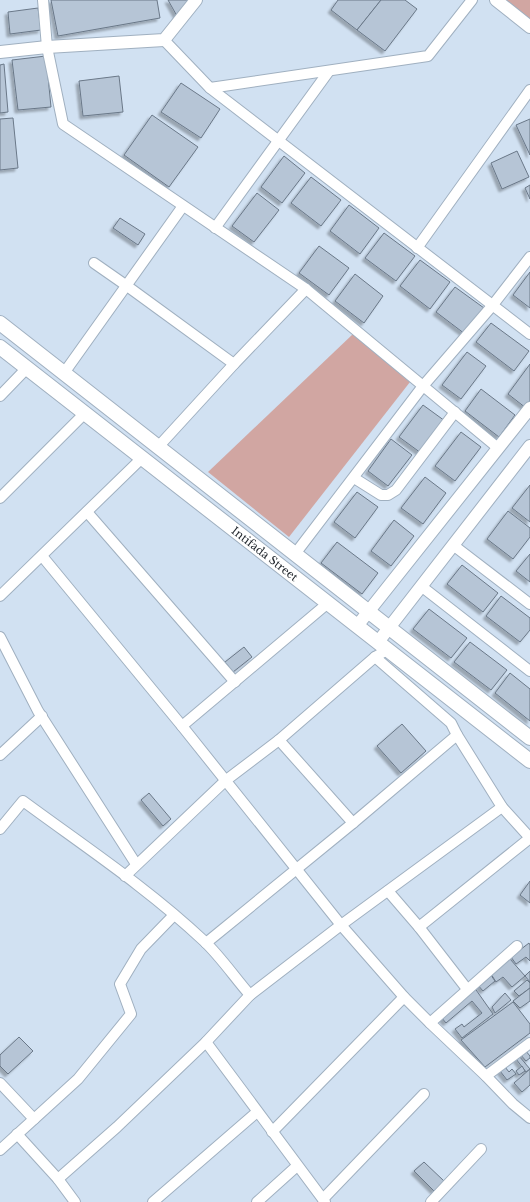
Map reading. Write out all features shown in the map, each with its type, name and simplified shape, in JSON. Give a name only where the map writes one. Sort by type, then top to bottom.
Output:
[{"type":"main road","name":"Intifada Street","points":[[0,323],[530,738]]},
{"type":"main road","name":"Intifada Street","points":[[0,346],[530,761]]},
{"type":"street","points":[[43,0],[47,47],[63,124],[306,289],[498,448]]},
{"type":"street","points":[[0,52],[47,47],[164,40],[196,0]]},
{"type":"street","points":[[210,88],[428,56],[472,0]]},
{"type":"street","points":[[496,0],[530,27]]},
{"type":"street","points":[[164,40],[210,88],[530,334]]},
{"type":"street","points":[[215,228],[329,71]]},
{"type":"street","points":[[417,248],[530,90]]},
{"type":"street","points":[[64,373],[183,206]]},
{"type":"street","points":[[295,554],[424,386],[492,306],[530,257]]},
{"type":"street","points":[[94,263],[234,364]]},
{"type":"street","points":[[158,447],[234,364],[306,289]]},
{"type":"street","points":[[0,396],[27,368]]},
{"type":"street","points":[[357,626],[530,408]]},
{"type":"street","points":[[354,478],[381,495],[388,495],[396,490],[455,412]]},
{"type":"street","points":[[0,498],[86,413]]},
{"type":"street","points":[[124,876],[225,781],[278,740],[375,657],[382,646],[389,628],[530,446]]},
{"type":"street","points":[[0,596],[142,458]]},
{"type":"street","points":[[86,512],[235,682]]},
{"type":"street","points":[[453,545],[530,604]]},
{"type":"street","points":[[42,556],[182,726],[341,925],[404,997],[513,1104],[530,1118]]},
{"type":"street","points":[[421,586],[530,671]]},
{"type":"street","points":[[182,726],[328,603]]},
{"type":"street","points":[[0,637],[42,716],[136,864]]},
{"type":"street","points":[[375,657],[451,723],[456,735],[502,807],[530,838],[419,927]]},
{"type":"street","points":[[0,755],[42,716]]},
{"type":"street","points":[[206,942],[353,823],[456,735]]},
{"type":"street","points":[[278,740],[353,823]]},
{"type":"street","points":[[2,823],[23,801],[174,914],[206,942],[250,995]]},
{"type":"street","points":[[58,1179],[117,1127],[206,1042],[250,995],[341,925],[502,807]]},
{"type":"street","points":[[388,891],[419,927],[467,990]]},
{"type":"street","points":[[0,1150],[78,1079],[131,1014],[120,984],[141,949],[174,914]]},
{"type":"street","points":[[430,1023],[517,946]]},
{"type":"street","points":[[272,1132],[404,997]]},
{"type":"street","points":[[206,1042],[324,1201],[424,1094]]},
{"type":"street","points":[[486,1076],[530,1043]]},
{"type":"street","points":[[0,1083],[34,1119]]},
{"type":"street","points":[[153,1202],[257,1112]]},
{"type":"street","points":[[17,1134],[58,1179],[71,1200]]},
{"type":"street","points":[[431,1202],[481,1149]]},
{"type":"street","points":[[256,1202],[297,1166]]},
{"type":"shaded area","points":[[503,0],[530,0],[530,22]]},
{"type":"shaded area","points":[[353,334],[410,382],[289,537],[208,472]]},
{"type":"building","points":[[51,0],[157,0],[160,18],[58,36]]},
{"type":"building","points":[[168,0],[190,0],[177,16]]},
{"type":"building","points":[[338,0],[381,0],[357,30],[331,10]]},
{"type":"building","points":[[381,0],[405,0],[417,9],[385,51],[357,30]]},
{"type":"building","points":[[38,8],[41,30],[10,34],[8,12]]},
{"type":"building","points":[[46,56],[51,107],[18,110],[12,60]]},
{"type":"building","points":[[4,64],[8,112],[0,113],[0,65]]},
{"type":"building","points":[[119,76],[123,112],[83,116],[79,81]]},
{"type":"building","points":[[181,83],[220,109],[201,138],[161,112]]},
{"type":"building","points":[[152,115],[198,147],[169,187],[124,155]]},
{"type":"building","points":[[13,118],[18,168],[0,170],[0,119]]},
{"type":"building","points":[[530,119],[530,155],[516,125]]},
{"type":"building","points":[[517,151],[529,177],[502,189],[491,163]]},
{"type":"building","points":[[284,156],[305,173],[282,203],[261,187]]},
{"type":"building","points":[[311,177],[341,200],[321,226],[291,203]]},
{"type":"building","points":[[530,185],[530,199],[525,188]]},
{"type":"building","points":[[257,193],[279,210],[254,242],[232,226]]},
{"type":"building","points":[[349,205],[379,228],[360,254],[330,231]]},
{"type":"building","points":[[120,218],[145,234],[138,245],[113,228]]},
{"type":"building","points":[[384,233],[415,256],[396,281],[365,258]]},
{"type":"building","points":[[319,246],[349,268],[329,295],[299,273]]},
{"type":"building","points":[[420,260],[450,282],[430,309],[400,286]]},
{"type":"building","points":[[530,272],[530,308],[513,295]]},
{"type":"building","points":[[355,274],[383,296],[364,323],[335,301]]},
{"type":"building","points":[[455,287],[484,308],[465,334],[436,312]]},
{"type":"building","points":[[491,323],[529,351],[514,371],[476,342]]},
{"type":"building","points":[[467,352],[486,366],[461,399],[442,385]]},
{"type":"building","points":[[530,364],[530,403],[526,408],[508,394]]},
{"type":"building","points":[[481,389],[515,415],[499,437],[465,411]]},
{"type":"building","points":[[423,405],[445,421],[421,453],[399,437]]},
{"type":"building","points":[[461,432],[481,447],[455,481],[435,466]]},
{"type":"building","points":[[391,439],[412,455],[388,486],[368,471]]},
{"type":"building","points":[[425,477],[446,493],[423,524],[401,508]]},
{"type":"building","points":[[530,485],[530,522],[512,508]]},
{"type":"building","points":[[357,492],[378,507],[355,538],[334,522]]},
{"type":"building","points":[[508,511],[530,528],[530,537],[513,559],[487,539]]},
{"type":"building","points":[[394,520],[414,536],[391,566],[371,551]]},
{"type":"building","points":[[337,542],[378,573],[362,594],[321,563]]},
{"type":"building","points":[[530,554],[530,582],[516,571]]},
{"type":"building","points":[[462,565],[498,593],[483,612],[447,584]]},
{"type":"building","points":[[501,596],[530,618],[530,630],[520,642],[486,616]]},
{"type":"building","points":[[429,609],[467,638],[451,658],[413,629]]},
{"type":"building","points":[[470,642],[507,670],[491,690],[454,662]]},
{"type":"building","points":[[244,647],[252,657],[233,672],[225,662]]},
{"type":"building","points":[[510,673],[530,689],[530,721],[495,693]]},
{"type":"building","points":[[402,724],[426,751],[401,773],[377,746]]},
{"type":"building","points":[[149,793],[171,819],[163,826],[141,800]]},
{"type":"building","points":[[530,881],[530,903],[520,895]]},
{"type":"building","points":[[529,943],[530,961],[526,957],[516,964],[511,957]]},
{"type":"building","points":[[510,959],[525,976],[512,987],[503,977],[496,982],[491,974]]},
{"type":"building","points":[[530,971],[530,982],[525,976]]},
{"type":"building","points":[[490,974],[495,981],[483,991],[477,984]]},
{"type":"building","points":[[527,980],[530,983],[530,988],[519,996],[514,991]]},
{"type":"building","points":[[474,987],[493,1014],[462,1038],[455,1029],[462,1024],[464,1027],[482,1013],[472,1001],[446,1023],[441,1017]]},
{"type":"building","points":[[530,988],[530,1001],[520,1008],[513,1001]]},
{"type":"building","points":[[505,993],[511,1000],[495,1013],[492,1007]]},
{"type":"building","points":[[513,1002],[530,1024],[530,1033],[485,1067],[461,1040]]},
{"type":"building","points":[[19,1037],[33,1051],[8,1074],[0,1066],[0,1055]]},
{"type":"building","points":[[525,1050],[530,1056],[530,1058],[526,1061],[520,1054]]},
{"type":"building","points":[[519,1056],[530,1069],[526,1072],[516,1059]]},
{"type":"building","points":[[522,1066],[525,1071],[519,1075],[516,1071]]},
{"type":"building","points":[[505,1067],[509,1072],[512,1069],[516,1074],[507,1080],[500,1071]]},
{"type":"building","points":[[530,1069],[530,1085],[522,1092],[514,1083]]},
{"type":"building","points":[[424,1162],[444,1181],[434,1191],[414,1171]]}]
